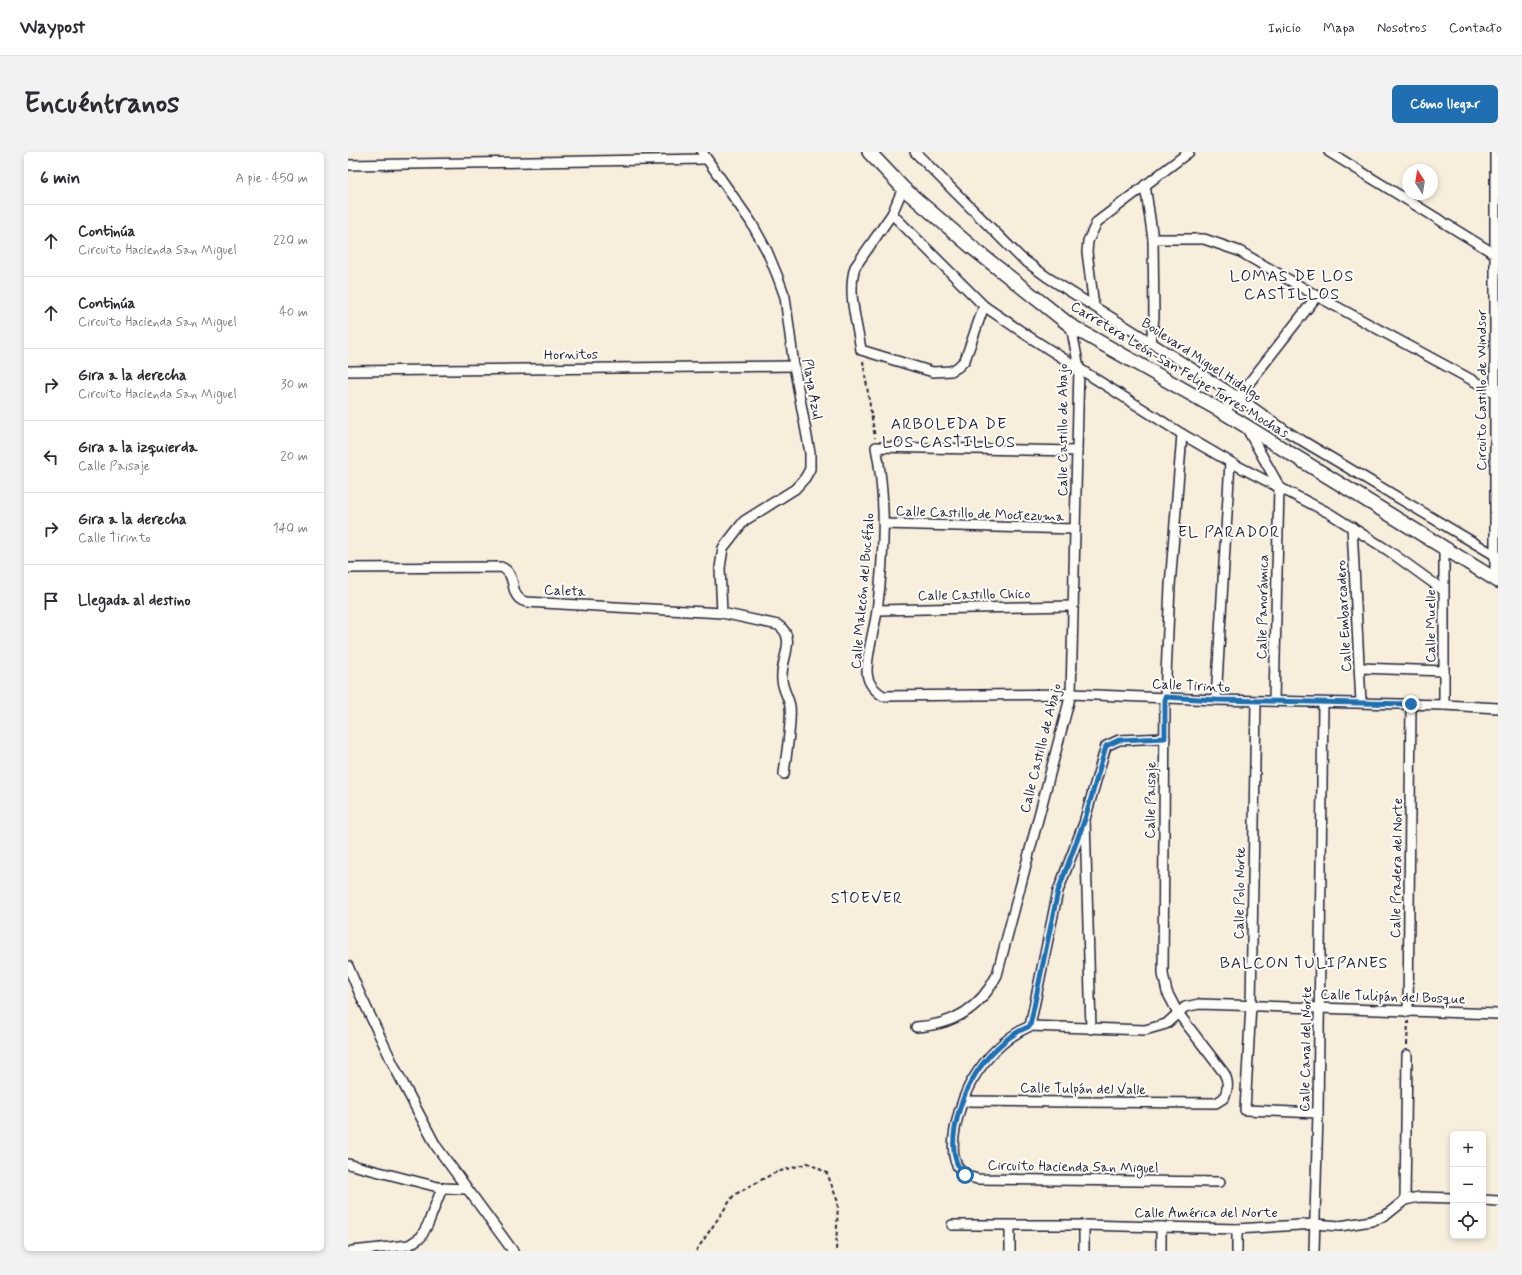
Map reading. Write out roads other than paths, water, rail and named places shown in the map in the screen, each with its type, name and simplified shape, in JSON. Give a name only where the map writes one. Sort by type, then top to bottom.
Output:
[{"type":"main road","name":"Carretera León-San Felipe Torres Mochas","points":[[869,152],[903,188],[974,249],[1071,326],[1223,412],[1496,580]]},
{"type":"street","name":"Boulevard Miguel Hidalgo","points":[[915,152],[1020,257],[1047,277],[1238,397],[1286,431],[1496,556]]},
{"type":"street","points":[[1094,306],[1087,252],[1088,241],[1097,222],[1189,152]]},
{"type":"street","points":[[1329,152],[1495,254]]},
{"type":"street","name":"Circuito Castillo de Windsor","points":[[1495,152],[1496,580]]},
{"type":"street","points":[[348,165],[704,156]]},
{"type":"street","name":"Playa Azul","points":[[704,156],[751,222],[767,251],[785,297],[794,366],[810,454],[810,469],[805,478],[795,489],[744,521],[723,548],[720,568],[722,614]]},
{"type":"street","points":[[1145,185],[1153,239],[1154,317],[1151,343]]},
{"type":"street","points":[[903,188],[892,214],[855,267],[852,277],[851,289],[861,350],[933,372],[951,371],[958,368],[965,360],[984,306]]},
{"type":"street","points":[[892,214],[984,306],[1028,336],[1182,434],[1230,462],[1279,486],[1352,528],[1389,551],[1444,590]]},
{"type":"street","points":[[1153,239],[1204,239],[1239,251],[1317,296],[1496,393]]},
{"type":"street","points":[[1223,412],[1238,397],[1317,296]]},
{"type":"street","name":"Calle Castillo de Abajo","points":[[916,1027],[934,1026],[950,1021],[963,1014],[985,995],[997,975],[1071,694],[1078,368],[1071,326]]},
{"type":"street","name":"Hornitos","points":[[348,371],[794,366]]},
{"type":"street","points":[[1245,426],[1279,486]]},
{"type":"street","name":"Calle Paisaje","points":[[1182,434],[1170,586],[1165,697],[1163,974],[1167,992],[1178,1013],[1227,1078],[1228,1088],[1224,1098],[1216,1103],[1202,1104]]},
{"type":"street","name":"Calle Malecón del Bucéfalo","points":[[883,696],[875,691],[871,686],[867,671],[877,610],[884,524],[880,472],[876,447],[1077,452]]},
{"type":"street","points":[[1216,700],[1230,462]]},
{"type":"street","name":"Calle Panorámica","points":[[1274,702],[1279,486]]},
{"type":"street","name":"Calle Castillo de Moctezuma","points":[[884,524],[1075,529]]},
{"type":"street","name":"Calle Embarcadero","points":[[1352,528],[1361,703]]},
{"type":"street","name":"Calle Muelle","points":[[1444,547],[1444,705]]},
{"type":"street","name":"Caleta","points":[[348,568],[501,567],[508,569],[511,575],[515,595],[520,600],[526,602],[722,614],[778,625],[784,629],[788,636],[788,644],[782,672],[784,688],[790,705],[784,774]]},
{"type":"street","name":"Calle Castillo Chico","points":[[877,610],[1072,606]]},
{"type":"street","points":[[1360,668],[1444,671]]},
{"type":"street","name":"Calle Tirinto","points":[[883,696],[1071,694],[1274,702],[1411,704],[1498,708]]},
{"type":"street","name":"Calle Polo Norte","points":[[1256,701],[1250,1005],[1245,1110],[1318,1113]]},
{"type":"street","name":"Calle Canal del Norte","points":[[1314,1251],[1320,1007],[1323,703]]},
{"type":"street","name":"Calle Pradera del Norte","points":[[1408,1012],[1411,704]]},
{"type":"street","points":[[1030,1026],[1058,891],[1086,815],[1106,746],[1119,740],[1165,738]]},
{"type":"street","points":[[1086,815],[1091,1029]]},
{"type":"street","points":[[348,966],[358,992],[436,1146],[467,1190],[514,1251]]},
{"type":"street","name":"Calle Tulipán del Bosque","points":[[1030,1026],[1145,1030],[1166,1024],[1185,1007],[1199,1004],[1498,1014]]},
{"type":"street","name":"Circuito Hacienda San Miguel","points":[[1030,1026],[1017,1032],[984,1062],[972,1079],[963,1101],[954,1140],[954,1158],[959,1170],[965,1175],[977,1179],[1220,1182]]},
{"type":"street","points":[[1407,1055],[1405,1200],[1418,1197],[1450,1198]]},
{"type":"street","name":"Calle Tulpán del Valle","points":[[963,1101],[1202,1104]]},
{"type":"street","points":[[348,1164],[442,1188],[467,1190]]},
{"type":"street","points":[[352,1251],[409,1245],[421,1237],[428,1224],[442,1188]]},
{"type":"street","name":"Calle América del Norte","points":[[952,1225],[1084,1225],[1237,1229],[1315,1224],[1340,1226],[1371,1221],[1385,1216],[1405,1200]]},
{"type":"street","points":[[1486,1200],[1498,1201]]},
{"type":"street","points":[[1084,1225],[1084,1251]]},
{"type":"street","points":[[1010,1226],[1010,1251]]},
{"type":"street","points":[[1161,1227],[1161,1251]]},
{"type":"street","points":[[1237,1229],[1237,1251]]},
{"type":"district","name":"LOMAS DE LOS CASTILLOS","points":[[1292,284]]},
{"type":"district","name":"ARBOLEDA DE LOS CASTILLOS","points":[[949,432]]},
{"type":"district","name":"EL PARADOR","points":[[1229,531]]},
{"type":"district","name":"STOEVER","points":[[867,897]]},
{"type":"district","name":"BALCON TULIPANES","points":[[1304,962]]}]
